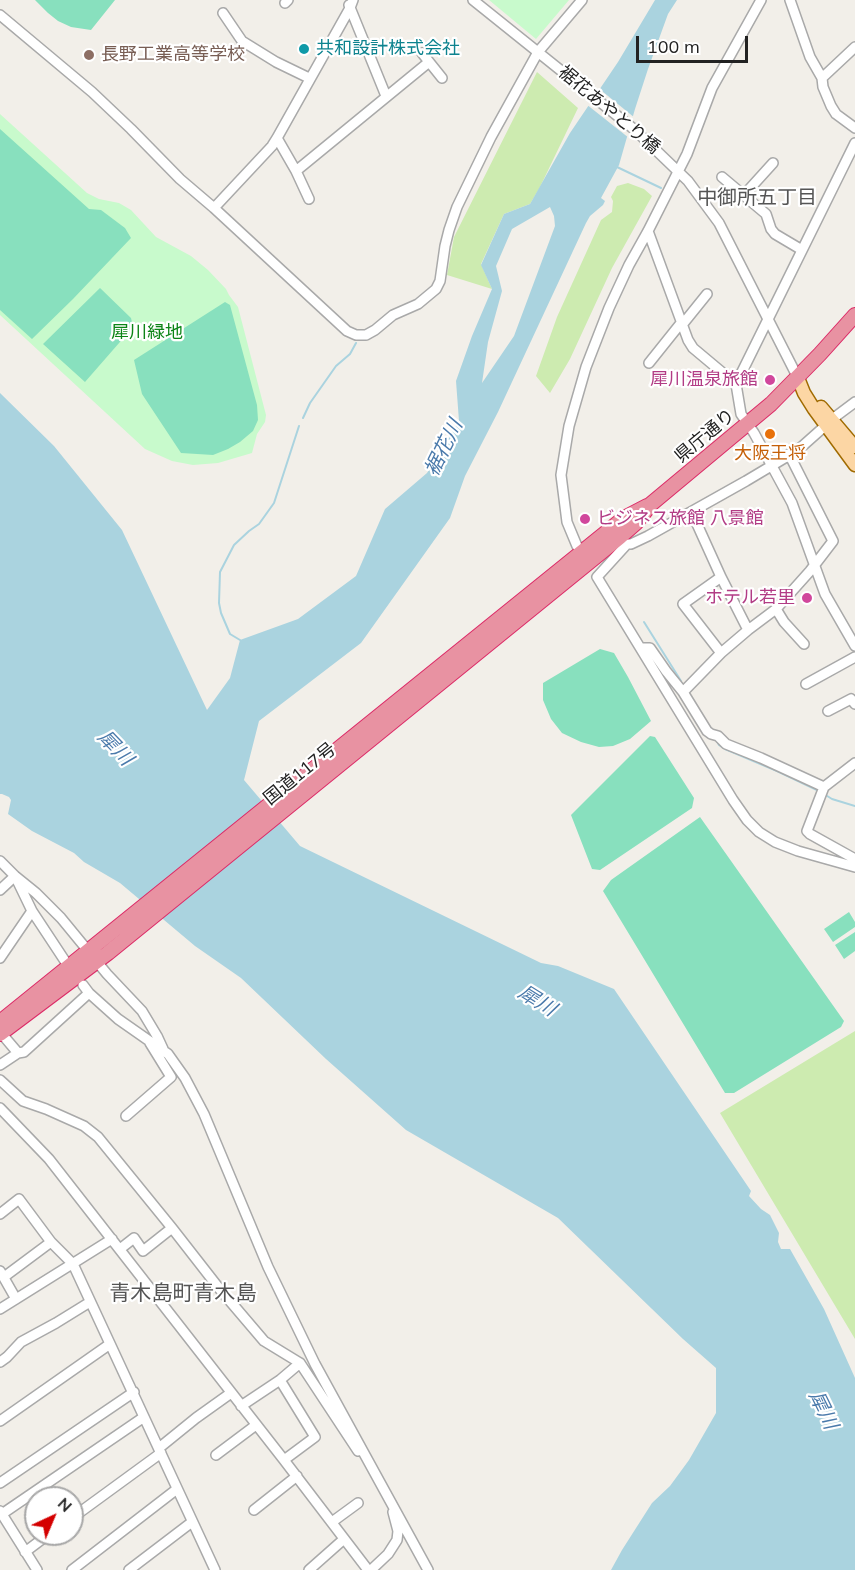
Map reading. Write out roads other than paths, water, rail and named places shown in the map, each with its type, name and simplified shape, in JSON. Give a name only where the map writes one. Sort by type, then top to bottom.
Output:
[{"type":"highway","name":"県庁通り","points":[[620,537],[636,523],[651,504],[748,424],[798,378],[855,315]]},
{"type":"highway","name":"国道117号","points":[[0,1030],[578,557],[620,537]]},
{"type":"main road","points":[[798,378],[855,465]]},
{"type":"main road","points":[[828,423],[855,447]]},
{"type":"street","name":"裾花あやとり橋","points":[[473,0],[635,130],[688,181],[719,223],[798,378]]},
{"type":"street","points":[[0,15],[92,92],[180,179],[347,331],[356,335],[366,335],[393,315],[418,304],[436,289],[440,281],[445,246],[457,207],[491,137],[541,54],[582,0]]},
{"type":"street","points":[[578,557],[567,522],[561,475],[569,426],[586,367],[629,266],[648,231],[676,168],[687,154],[712,88],[761,0]]},
{"type":"street","points":[[790,0],[810,57],[822,78],[831,106],[836,114],[855,128]]},
{"type":"street","points":[[214,208],[272,146],[350,3]]},
{"type":"street","points":[[350,3],[386,96]]},
{"type":"street","points":[[223,14],[242,41],[276,62],[309,78]]},
{"type":"street","points":[[822,78],[855,46]]},
{"type":"street","points":[[422,53],[442,78]]},
{"type":"street","points":[[296,171],[429,62]]},
{"type":"street","points":[[277,138],[309,199]]},
{"type":"street","points":[[855,143],[736,384],[741,414],[754,433],[798,517],[825,594],[855,646]]},
{"type":"street","points":[[744,195],[773,163]]},
{"type":"street","points":[[722,177],[766,213],[775,234],[802,250]]},
{"type":"street","points":[[648,231],[688,340],[693,348],[736,384]]},
{"type":"street","points":[[649,363],[707,294]]},
{"type":"street","points":[[855,402],[798,450],[692,513],[631,544],[620,537],[597,577],[733,800],[753,826],[776,842],[855,867]]},
{"type":"street","points":[[683,692],[721,653],[776,609],[833,541],[789,454]]},
{"type":"street","points":[[692,513],[748,630]]},
{"type":"street","points":[[721,577],[683,604],[721,653]]},
{"type":"street","points":[[776,609],[784,622],[804,644]]},
{"type":"street","points":[[641,648],[650,648],[683,692],[707,731],[726,744],[761,758],[822,791]]},
{"type":"street","points":[[806,684],[855,657]]},
{"type":"street","points":[[828,711],[851,699],[855,704]]},
{"type":"street","points":[[855,764],[822,791],[807,831],[855,859]]},
{"type":"street","points":[[0,861],[98,952],[107,974],[142,1011],[163,1049]]},
{"type":"street","points":[[0,890],[15,876]]},
{"type":"street","points":[[15,876],[32,911],[65,961]]},
{"type":"street","points":[[0,958],[32,911]]},
{"type":"street","points":[[0,1065],[18,1053],[24,1052],[86,989],[118,1019],[163,1049],[176,1063],[204,1114],[290,1314],[333,1398],[428,1570]]},
{"type":"street","points":[[0,1030],[18,1053]]},
{"type":"street","points":[[126,1116],[171,1077],[147,1038]]},
{"type":"street","points":[[0,1080],[23,1101],[84,1126],[98,1137],[264,1341],[300,1363],[357,1451],[363,1450]]},
{"type":"street","points":[[0,1108],[49,1159],[369,1570],[388,1554],[397,1540],[398,1531],[389,1498]]},
{"type":"street","points":[[0,1214],[19,1199],[51,1242],[73,1264],[215,1570]]},
{"type":"street","points":[[120,1249],[134,1238],[143,1251],[172,1228]]},
{"type":"street","points":[[0,1309],[112,1239]]},
{"type":"street","points":[[16,1299],[2,1274],[51,1242]]},
{"type":"street","points":[[0,1362],[21,1342],[90,1302]]},
{"type":"street","points":[[0,1421],[110,1344]]},
{"type":"street","points":[[241,1406],[280,1380],[300,1363]]},
{"type":"street","points":[[280,1380],[315,1437],[284,1460]]},
{"type":"street","points":[[0,1483],[134,1392]]},
{"type":"street","points":[[84,1509],[231,1393]]},
{"type":"street","points":[[37,1570],[1,1512],[144,1417]]},
{"type":"street","points":[[216,1455],[256,1425]]},
{"type":"street","points":[[254,1510],[297,1476]]},
{"type":"street","points":[[72,1570],[177,1489]]},
{"type":"street","points":[[332,1522],[358,1503]]},
{"type":"street","points":[[129,1570],[192,1522]]},
{"type":"street","points":[[309,1570],[344,1539]]},
{"type":"street","points":[[25,1552],[33,1546]]},
{"type":"water","points":[[655,0],[677,0],[668,14],[648,69],[619,165],[601,198],[605,201],[586,223],[498,412],[465,476],[450,518],[361,643],[259,721],[244,780],[300,846],[541,963],[558,966],[614,989],[751,1191],[749,1196],[770,1215],[779,1233],[778,1242],[781,1249],[790,1249],[824,1309],[855,1378],[855,1570],[611,1570],[652,1503],[670,1486],[689,1460],[716,1413],[716,1368],[558,1218],[406,1130],[326,1059],[241,978],[195,946],[120,883],[84,862],[74,853],[32,831],[8,814],[11,800],[0,794],[0,393],[54,446],[122,530],[207,710],[230,678],[240,640],[298,619],[356,576],[385,509],[427,473],[459,421],[456,381],[492,289],[481,265],[504,214],[530,204],[570,133],[618,62]],"holes":[[[550,207],[555,226],[514,336],[482,383],[488,342],[502,291],[496,266],[512,229]]]},
{"type":"waterway","points":[[617,167],[661,188]]},
{"type":"waterway","points":[[303,418],[310,403],[336,366],[350,354],[356,343]]},
{"type":"waterway","points":[[240,640],[230,634],[221,613],[220,572],[234,545],[259,524],[274,503],[299,426]]},
{"type":"waterway","points":[[644,622],[681,681]]},
{"type":"waterway","points":[[717,741],[725,749],[819,791]]},
{"type":"waterway","points":[[824,794],[855,806]]},
{"type":"place","name":"共和設計株式会社","points":[[304,49]]},
{"type":"place","name":"長野工業高等学校","points":[[89,55]]},
{"type":"place","name":"犀川温泉旅館","points":[[770,380]]},
{"type":"place","name":"大阪王将","points":[[770,434]]},
{"type":"place","name":"ビジネス旅館 八景館","points":[[585,519]]},
{"type":"place","name":"ホテル若里","points":[[807,598]]},
{"type":"district","name":"中御所五丁目","points":[[757,198]]},
{"type":"district","name":"青木島町青木島","points":[[183,1294]]},
{"type":"park label","name":"犀川緑地","points":[[147,333]]},
{"type":"water label","name":"裾花川","points":[[444,448]]},
{"type":"water label","name":"犀川","points":[[115,748]]},
{"type":"water label","name":"犀川","points":[[537,1001]]},
{"type":"water label","name":"犀川","points":[[823,1410]]}]
